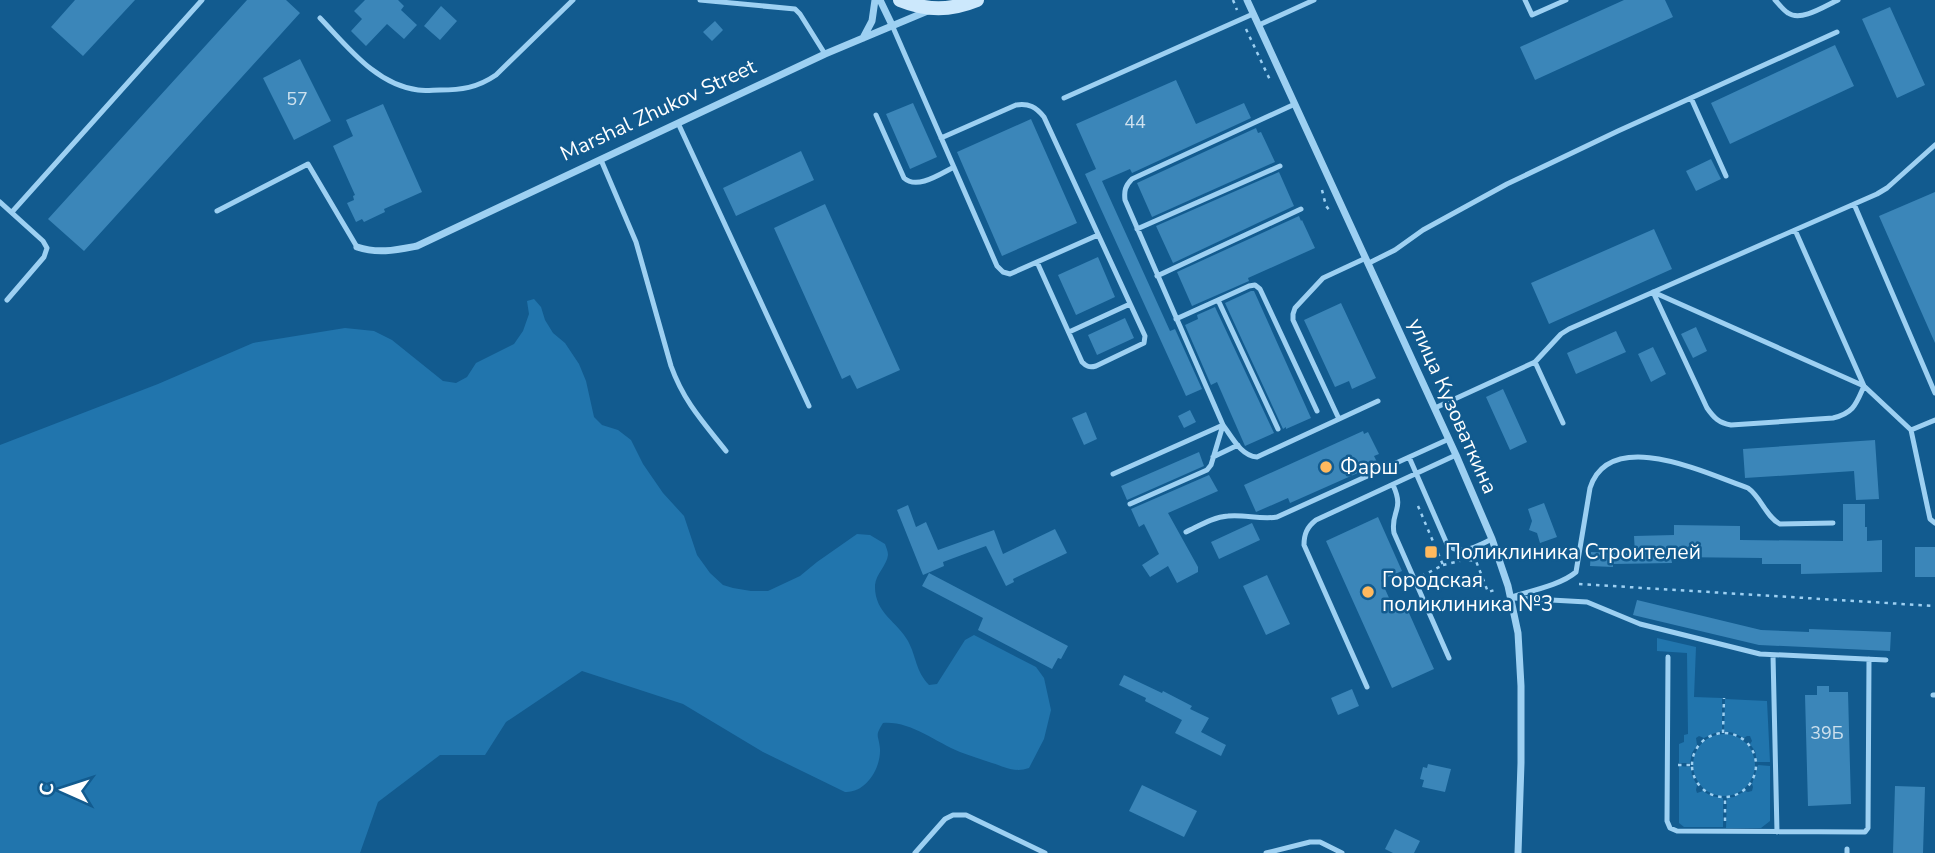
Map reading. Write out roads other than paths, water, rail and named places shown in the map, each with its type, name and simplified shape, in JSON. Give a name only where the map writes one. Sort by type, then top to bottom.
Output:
[{"type":"main road","points":[[900,0],[932,9]]},
{"type":"main road","name":"Marshal Zhukov Street","points":[[932,9],[956,7],[977,0]]},
{"type":"street","points":[[878,0],[892,26]]},
{"type":"street","points":[[863,38],[872,21],[878,0]]},
{"type":"street","name":"улица Кузоваткина","points":[[1247,0],[1456,455],[1492,539],[1508,586],[1518,633],[1521,686],[1518,853]]},
{"type":"street","name":"Marshal Zhukov Street","points":[[357,247],[371,252],[417,246],[825,54],[932,9]]},
{"type":"lane","points":[[12,212],[202,0]]},
{"type":"lane","points":[[320,18],[367,66],[394,84],[418,90],[464,90],[484,83],[496,75],[573,0]]},
{"type":"lane","points":[[700,0],[795,9],[825,54]]},
{"type":"lane","points":[[1259,25],[1314,0]]},
{"type":"lane","points":[[1525,0],[1532,15],[1566,0]]},
{"type":"lane","points":[[1775,0],[1786,12],[1796,16],[1803,16],[1838,0]]},
{"type":"lane","points":[[1064,98],[1253,13]]},
{"type":"lane","points":[[892,26],[997,266],[1010,274],[1098,235]]},
{"type":"lane","points":[[1339,419],[1293,320],[1295,308],[1323,278],[1395,250],[1423,230],[1507,184],[1837,32]]},
{"type":"lane","points":[[1691,98],[1726,176]]},
{"type":"lane","points":[[941,138],[1016,106],[1023,104],[1038,110],[1044,117],[1145,336],[1142,346],[1091,368],[1082,362],[1037,262]]},
{"type":"lane","points":[[1296,104],[1132,179],[1124,191],[1125,200],[1223,425],[1248,456],[1257,457],[1378,401]]},
{"type":"lane","points":[[876,115],[908,182],[918,183],[954,167]]},
{"type":"lane","points":[[678,123],[809,406]]},
{"type":"lane","points":[[1435,408],[1535,362],[1569,329],[1887,188],[1935,145]]},
{"type":"lane","points":[[601,160],[636,242],[678,385],[686,400],[726,451]]},
{"type":"lane","points":[[217,211],[308,164],[357,247]]},
{"type":"lane","points":[[1137,229],[1280,166]]},
{"type":"lane","points":[[0,202],[43,241],[47,248],[44,257],[7,300]]},
{"type":"lane","points":[[1854,204],[1935,393]]},
{"type":"lane","points":[[1157,276],[1301,209]]},
{"type":"lane","points":[[1653,292],[1707,408],[1721,423],[1731,425],[1845,415],[1857,403],[1864,386],[1795,230]]},
{"type":"lane","points":[[1176,319],[1255,285],[1260,289],[1317,411]]},
{"type":"lane","points":[[1653,292],[1864,386],[1911,430],[1930,519],[1935,523]]},
{"type":"lane","points":[[1218,300],[1278,429]]},
{"type":"lane","points":[[1069,332],[1130,304]]},
{"type":"lane","points":[[1535,362],[1563,424]]},
{"type":"lane","points":[[1911,430],[1935,420]]},
{"type":"lane","points":[[1130,504],[1207,470],[1223,425]]},
{"type":"lane","points":[[1113,474],[1223,425]]},
{"type":"lane","points":[[1186,532],[1219,517],[1277,517],[1448,439]]},
{"type":"lane","points":[[1213,457],[1238,445]]},
{"type":"lane","points":[[1367,687],[1304,545],[1304,536],[1316,520],[1456,455]]},
{"type":"lane","points":[[1511,597],[1573,575],[1577,569],[1594,477],[1599,470],[1621,459],[1638,456],[1666,460],[1748,488],[1756,493],[1775,521],[1780,524],[1833,523]]},
{"type":"lane","points":[[1409,457],[1447,544],[1452,549],[1465,550],[1492,539]]},
{"type":"lane","points":[[1393,485],[1399,502],[1392,525],[1394,533],[1449,658]]},
{"type":"lane","points":[[1511,597],[1587,602],[1640,624],[1745,651],[1773,655],[1886,660]]},
{"type":"lane","points":[[1773,655],[1777,832]]},
{"type":"lane","points":[[1668,657],[1667,821],[1670,828],[1677,831],[1724,832],[1865,832],[1868,828],[1868,659]]},
{"type":"lane","points":[[915,853],[945,819],[953,815],[966,815],[1045,853]]},
{"type":"lane","points":[[1266,853],[1320,842],[1342,853]]},
{"type":"place","name":"Фарш","points":[[1326,467]]},
{"type":"place","name":"Поликлиника Строителей","points":[[1431,552]]},
{"type":"place","name":"Городская поликлиника №3","points":[[1368,592]]}]
